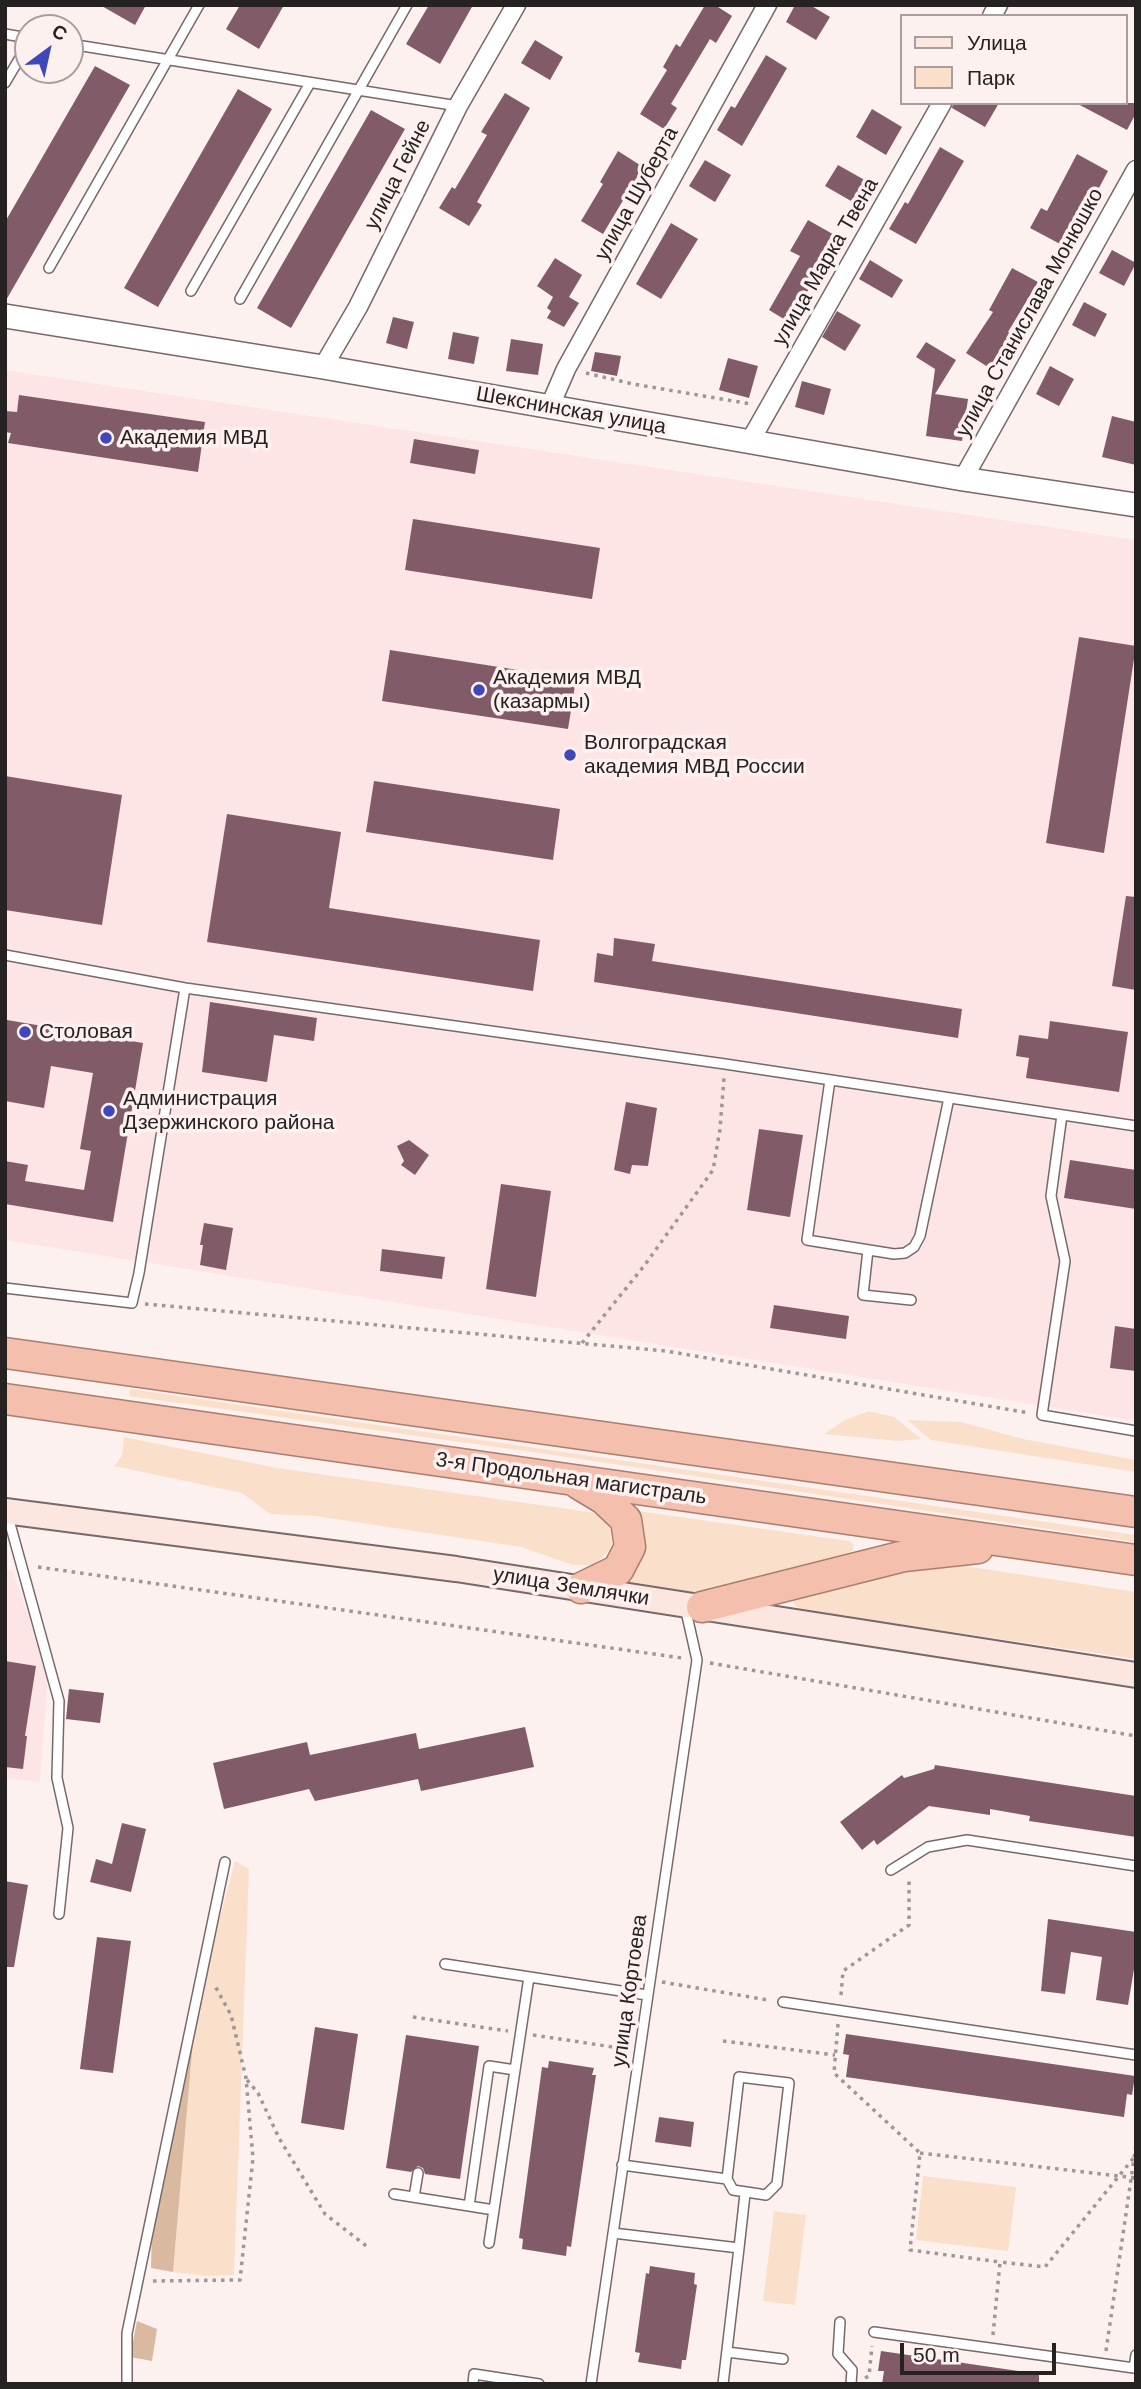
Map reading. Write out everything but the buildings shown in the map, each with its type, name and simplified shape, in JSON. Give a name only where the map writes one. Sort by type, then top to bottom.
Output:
[{"type":"highway","points":[[5,1353],[1136,1512]]},
{"type":"highway","name":"3-я Продольная магистраль","points":[[5,1399],[1136,1560]]},
{"type":"highway","points":[[570,1479],[604,1499],[626,1520],[630,1547],[618,1570],[581,1588]]},
{"type":"highway","points":[[693,1606],[904,1556],[1027,1544]]},
{"type":"main road","name":"улица Землячки","points":[[6,1511],[397,1561],[1136,1675]]},
{"type":"street","name":"улица Гейне","points":[[323,368],[358,307],[458,106],[516,5]]},
{"type":"street","name":"улица Шуберта","points":[[550,406],[566,369],[767,5]]},
{"type":"street","name":"улица Марка Твена","points":[[749,443],[941,105]]},
{"type":"street","name":"улица Станислава Монюшко","points":[[963,479],[1136,170]]},
{"type":"street","name":"Шекснинская улица","points":[[5,316],[550,406],[963,479],[1136,505]]},
{"type":"lane","points":[[49,268],[200,5]]},
{"type":"lane","points":[[240,299],[407,5]]},
{"type":"lane","points":[[84,46],[458,106]]},
{"type":"lane","points":[[5,83],[14,68]]},
{"type":"lane","points":[[191,291],[310,83]]},
{"type":"lane","points":[[5,955],[185,988],[725,1064],[1136,1126]]},
{"type":"lane","points":[[5,1288],[132,1303],[185,988]]},
{"type":"lane","points":[[830,1080],[807,1240],[868,1250],[905,1253],[915,1247],[920,1236],[949,1098]]},
{"type":"lane","points":[[1062,1115],[1051,1196],[1065,1261],[1042,1415],[1136,1431]]},
{"type":"lane","points":[[868,1250],[863,1295],[911,1300]]},
{"type":"lane","points":[[6,1511],[59,1701],[57,1778],[68,1828],[59,1913]]},
{"type":"lane","name":"улица Кортоева","points":[[591,2384],[697,1660],[693,1606]]},
{"type":"lane","points":[[891,1870],[928,1847],[967,1840],[1136,1866]]},
{"type":"lane","points":[[127,2384],[127,2333],[225,1862]]},
{"type":"lane","points":[[445,1964],[647,1995]]},
{"type":"lane","points":[[489,2243],[528,1977]]},
{"type":"lane","points":[[782,2002],[1136,2055]]},
{"type":"lane","points":[[469,2206],[489,2066],[515,2070]]},
{"type":"lane","points":[[740,2077],[789,2083],[778,2184],[765,2195],[746,2194],[733,2190],[727,2179],[740,2077]]},
{"type":"lane","points":[[622,2165],[727,2179]]},
{"type":"lane","points":[[414,2197],[418,2173]]},
{"type":"lane","points":[[394,2194],[494,2210]]},
{"type":"lane","points":[[723,2384],[746,2194]]},
{"type":"lane","points":[[613,2233],[739,2248]]},
{"type":"lane","points":[[840,2322],[838,2354],[852,2370],[851,2384]]},
{"type":"lane","points":[[874,2332],[1134,2368],[1136,2355]]},
{"type":"lane","points":[[727,2352],[783,2359]]},
{"type":"lane","points":[[473,2384],[474,2374],[539,2384]]},
{"type":"path","points":[[566,369],[633,384],[751,404],[756,396]]},
{"type":"path","points":[[582,1343],[644,1266],[713,1170],[720,1129],[725,1064]]},
{"type":"path","points":[[132,1303],[666,1351],[1042,1415]]},
{"type":"path","points":[[20,1565],[697,1660],[1136,1736]]},
{"type":"path","points":[[909,1859],[909,1925],[843,1971],[834,2073],[920,2153],[1134,2177]]},
{"type":"path","points":[[138,2280],[240,2280],[253,2158],[246,2078],[231,2015],[211,1978],[208,1943]]},
{"type":"path","points":[[649,1980],[782,2002]]},
{"type":"path","points":[[723,2041],[835,2055]]},
{"type":"path","points":[[246,2078],[258,2093],[279,2138],[325,2214],[369,2248]]},
{"type":"path","points":[[1104,2364],[1134,2177],[1136,2146]]},
{"type":"path","points":[[920,2153],[910,2250],[1045,2267],[1135,2156]]},
{"type":"path","points":[[992,2348],[1000,2262]]},
{"type":"path","points":[[858,2384],[869,2376],[874,2332]]},
{"type":"shaded area","name":"Волгоградская академия МВД России","points":[[5,370],[1136,540],[1136,1421],[5,1240]]},
{"type":"shaded area","points":[[5,1569],[13,1571],[48,1674],[40,1782],[5,1778]]},
{"type":"shaded area","points":[[195,2018],[173,2272],[151,2268],[152,2228]]},
{"type":"shaded area","points":[[137,2321],[157,2329],[152,2361],[130,2357]]},
{"type":"green space","points":[[130,1389],[1136,1535],[1136,1542],[540,1453],[129,1396]]},
{"type":"green space","points":[[869,1411],[894,1417],[921,1439],[898,1441],[824,1434],[845,1420]]},
{"type":"green space","points":[[907,1420],[961,1422],[1023,1439],[1136,1460],[1136,1472],[931,1440]]},
{"type":"green space","points":[[124,1437],[277,1468],[590,1512],[605,1521],[610,1529],[612,1542],[609,1551],[597,1562],[590,1565],[573,1565],[521,1547],[315,1516],[270,1514],[242,1493],[114,1466],[122,1456]]},
{"type":"green space","points":[[631,1510],[849,1541],[854,1544],[853,1550],[845,1557],[693,1595],[615,1583]]},
{"type":"green space","points":[[919,1561],[1136,1592],[1136,1659],[815,1612],[796,1607],[793,1601],[799,1595]]},
{"type":"green space","points":[[235,1861],[249,1869],[234,2275],[205,2276],[173,2272],[195,2018]]},
{"type":"green space","points":[[923,2176],[1016,2187],[1008,2251],[916,2240]]},
{"type":"green space","points":[[774,2211],[806,2215],[795,2305],[763,2301]]},
{"type":"place","name":"Академия МВД","points":[[106,438]]},
{"type":"place","name":"Академия МВД (казармы)","points":[[479,690]]},
{"type":"place","name":"Волгоградская академия МВД России","points":[[570,755]]},
{"type":"place","name":"Столовая","points":[[25,1032]]},
{"type":"place","name":"Администрация Дзержинского района","points":[[109,1111]]}]
